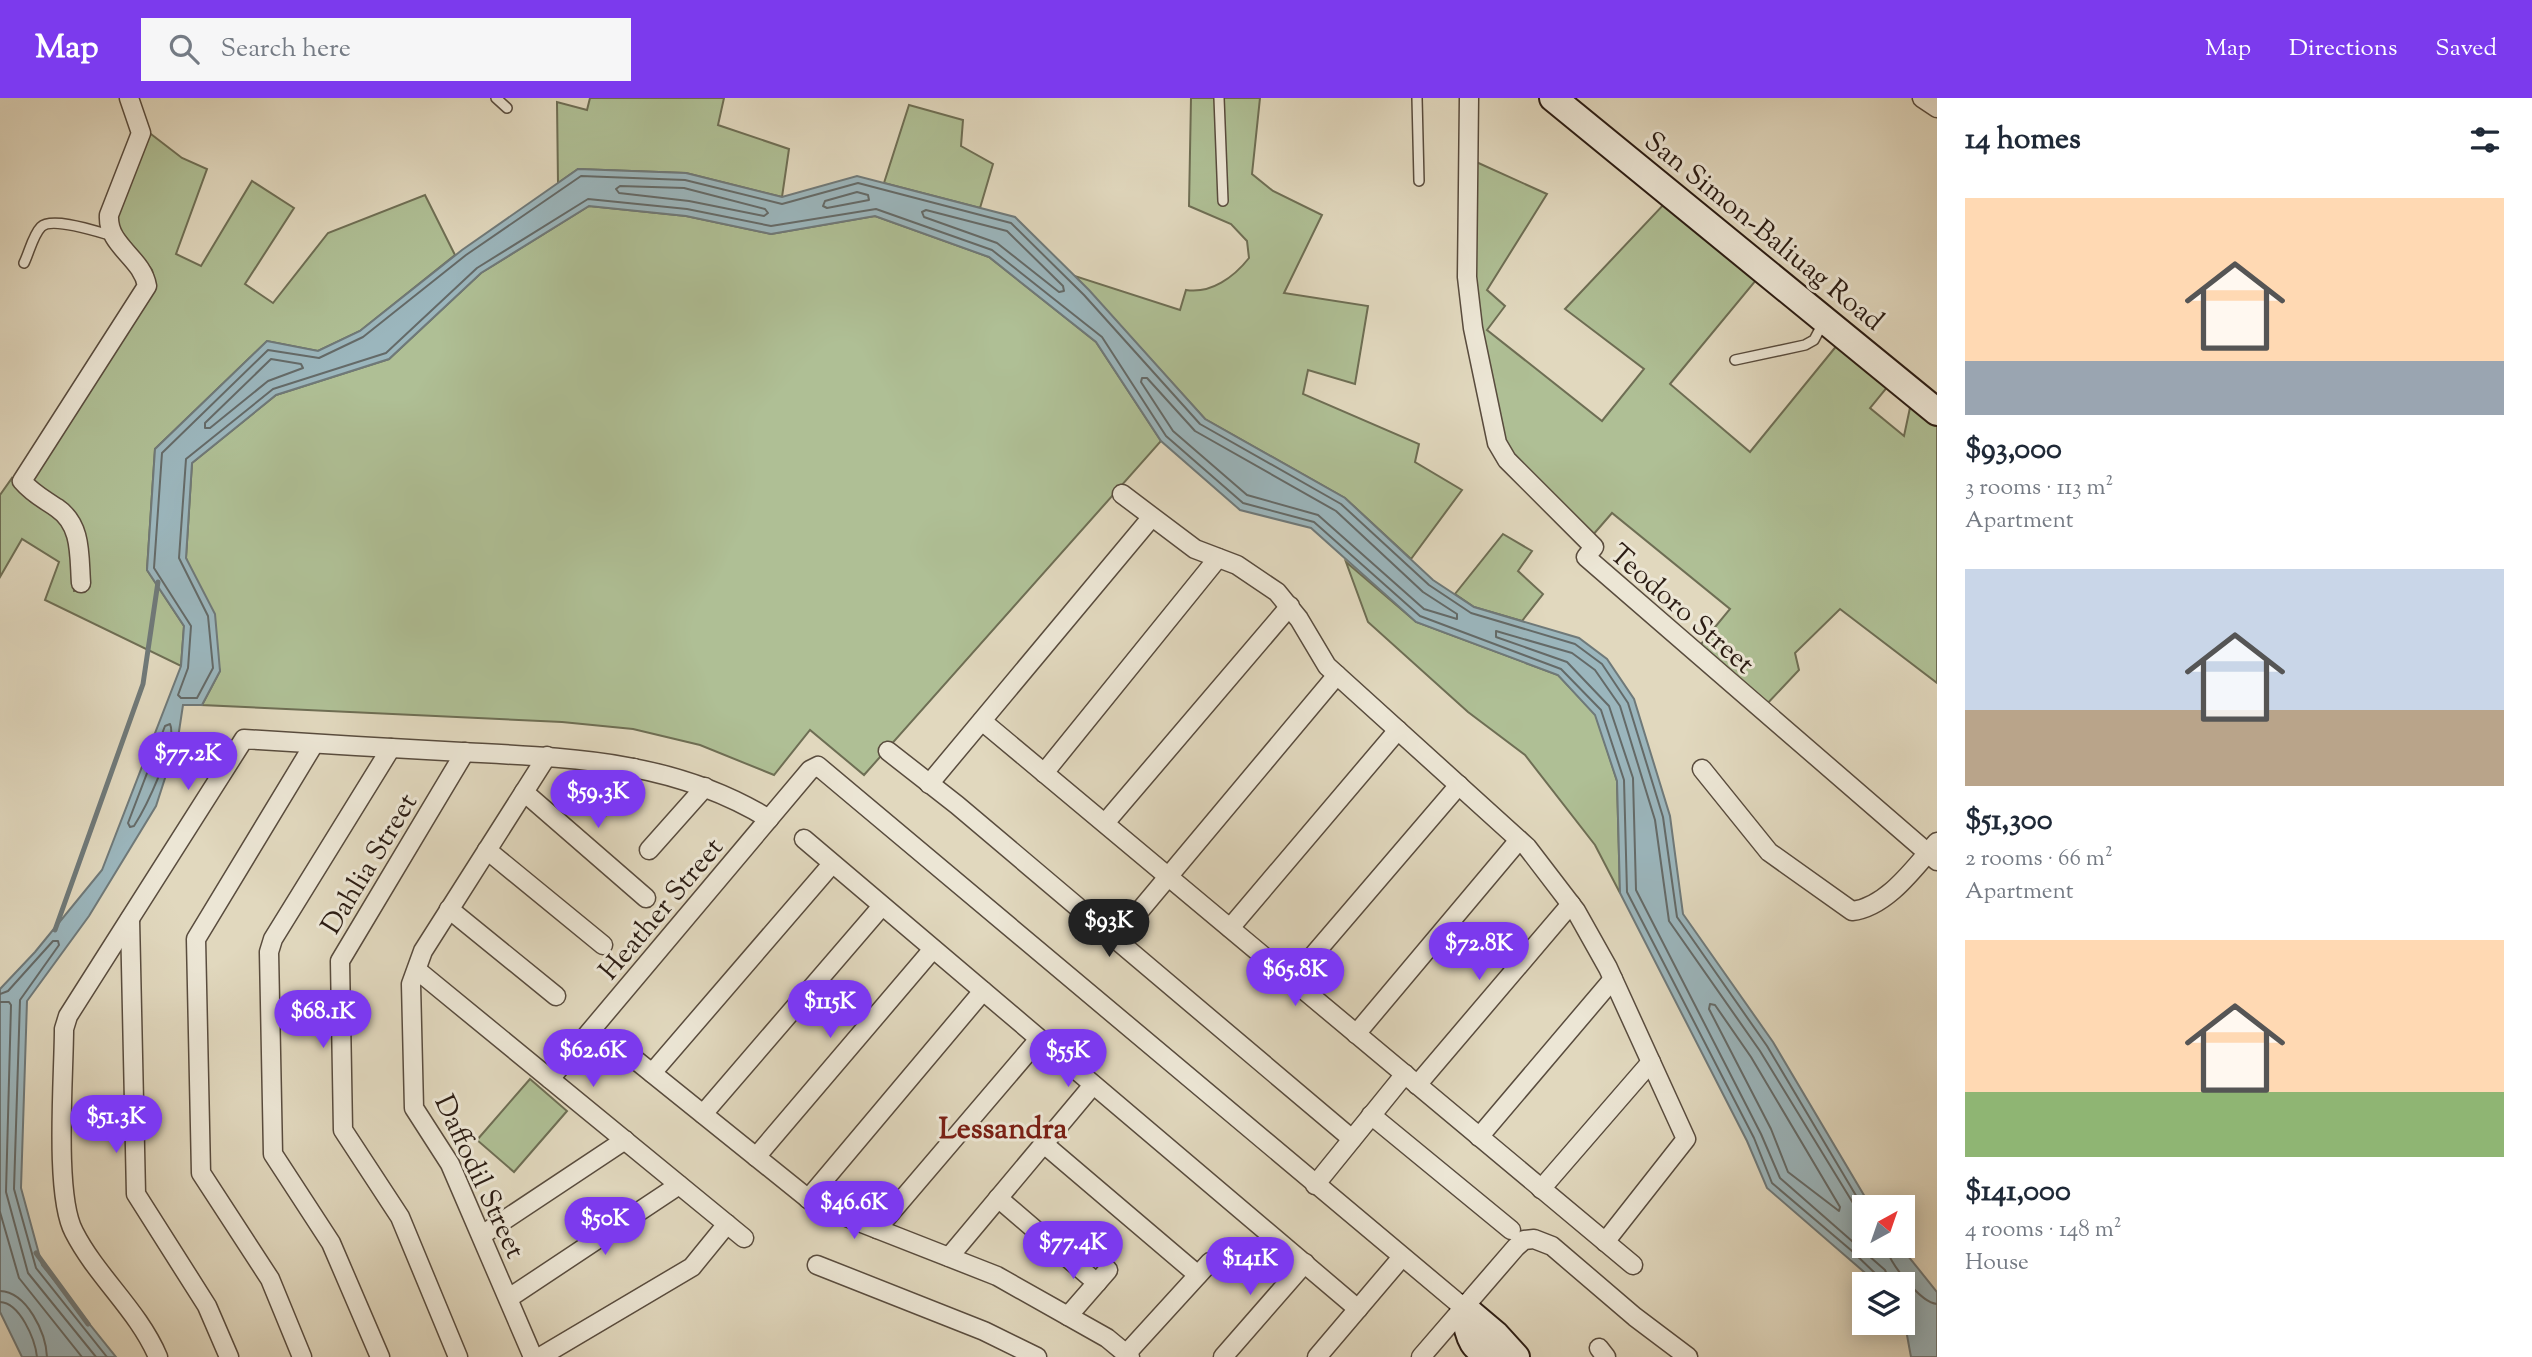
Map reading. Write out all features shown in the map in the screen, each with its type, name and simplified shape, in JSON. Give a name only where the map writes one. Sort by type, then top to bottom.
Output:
[{"type":"main road","name":"San Simon-Baliuag Road","points":[[1553,98],[1937,412]]},
{"type":"main road","points":[[1464,1308],[1472,1343],[1485,1354],[1497,1357]]},
{"type":"main road","points":[[1464,1308],[1496,1335],[1516,1357]]},
{"type":"street","points":[[81,583],[78,535],[70,517],[33,494],[22,481],[147,285],[145,275],[113,236],[109,215],[141,133],[129,98]]},
{"type":"street","name":"Teodoro Street","points":[[1469,98],[1467,277],[1473,328],[1497,443],[1507,460],[1594,547],[1586,557],[1934,852]]},
{"type":"street","points":[[1922,98],[1937,108]]},
{"type":"street","points":[[1122,494],[1195,549],[1237,565],[1278,592],[1327,666],[1519,840],[1571,904],[1613,979],[1686,1139],[1605,1242]]},
{"type":"street","points":[[929,783],[1151,518]]},
{"type":"street","points":[[1044,772],[1218,558]]},
{"type":"street","points":[[1105,823],[1290,607]]},
{"type":"street","points":[[1116,940],[1338,675]]},
{"type":"street","points":[[982,721],[1633,1265]]},
{"type":"street","points":[[1230,928],[1398,730]]},
{"type":"street","points":[[158,1357],[149,1335],[73,1231],[63,1183],[64,1029],[68,1016],[244,739],[547,756],[634,768],[689,780],[737,799],[769,819]]},
{"type":"street","points":[[302,1357],[271,1279],[201,1173],[195,939],[314,744]]},
{"type":"street","points":[[380,1357],[331,1243],[273,1154],[269,952],[274,939],[391,748]]},
{"type":"street","points":[[888,751],[1352,1139]]},
{"type":"street","name":"Dahlia Street","points":[[458,1357],[400,1217],[344,1130],[340,961],[466,752]]},
{"type":"street","name":"Daffodil Street","points":[[533,1357],[450,1164],[414,1108],[411,984],[424,951],[449,909],[547,756]]},
{"type":"street","name":"Heather Street","points":[[550,1079],[810,770],[818,766],[1315,1185]]},
{"type":"street","points":[[599,809],[634,768]]},
{"type":"street","points":[[1702,769],[1769,852],[1852,911],[1866,910],[1882,900],[1934,852]]},
{"type":"street","points":[[1292,980],[1459,785]]},
{"type":"street","points":[[649,850],[705,787]]},
{"type":"street","points":[[524,792],[646,898]]},
{"type":"street","points":[[804,839],[1358,1309]]},
{"type":"street","points":[[1356,1034],[1519,840]]},
{"type":"street","points":[[487,850],[603,945]]},
{"type":"street","points":[[652,1073],[832,864]]},
{"type":"street","points":[[1464,1308],[1315,1185],[1371,1115],[1411,1080],[1571,904]]},
{"type":"street","points":[[704,1115],[882,906]]},
{"type":"street","points":[[449,909],[556,996]]},
{"type":"street","points":[[130,919],[136,1194],[207,1306],[229,1357]]},
{"type":"street","points":[[756,1157],[933,949]]},
{"type":"street","points":[[417,970],[744,1238]]},
{"type":"street","points":[[1479,1137],[1613,979]]},
{"type":"street","points":[[808,1199],[983,991]]},
{"type":"street","points":[[877,1229],[1039,1039]]},
{"type":"street","points":[[627,1053],[816,1205],[997,1276],[1107,1338],[1128,1355],[1204,1269],[1044,1144]]},
{"type":"street","points":[[1541,1189],[1651,1062]]},
{"type":"street","points":[[949,1257],[1093,1085]]},
{"type":"street","points":[[1371,1115],[1511,1230]]},
{"type":"street","points":[[482,1235],[625,1140]]},
{"type":"street","points":[[509,1298],[679,1185]]},
{"type":"street","points":[[998,1198],[1102,1277],[1068,1316]]},
{"type":"street","points":[[540,1357],[692,1266],[727,1224]]},
{"type":"street","points":[[1422,1357],[1524,1240],[1543,1241],[1688,1357]]},
{"type":"street","points":[[1317,1357],[1402,1257]]},
{"type":"street","points":[[1223,1357],[1305,1263]]},
{"type":"street","points":[[817,1265],[984,1331],[1037,1357]]},
{"type":"lane","points":[[496,98],[508,108]]},
{"type":"lane","points":[[1219,98],[1223,201]]},
{"type":"lane","points":[[1417,98],[1419,181]]},
{"type":"lane","points":[[24,264],[40,228],[47,223],[62,223],[113,236]]},
{"type":"lane","points":[[1735,360],[1805,345],[1819,332],[1825,318]]},
{"type":"green space","points":[[590,98],[724,98],[718,125],[789,149],[782,197],[686,173],[578,169],[558,183],[557,102],[587,110]]},
{"type":"green space","points":[[1191,98],[1260,98],[1252,174],[1273,191],[1322,215],[1284,293],[1368,306],[1355,384],[1308,370],[1303,394],[1419,444],[1415,462],[1462,490],[1411,559],[1345,498],[1205,419],[1075,276],[1180,310],[1186,290],[1195,291],[1221,283],[1249,258],[1247,241],[1231,224],[1189,206]]},
{"type":"green space","points":[[909,105],[963,120],[961,146],[993,164],[980,208],[884,183]]},
{"type":"green space","points":[[147,131],[182,158],[207,169],[176,254],[201,266],[252,181],[294,208],[245,284],[273,303],[328,233],[425,195],[455,255],[360,331],[318,351],[267,341],[155,449],[147,570],[184,626],[181,666],[45,600],[59,562],[22,539],[0,577],[0,495],[12,478],[30,501],[64,522],[71,538],[74,591],[86,591],[85,534],[32,479],[156,287],[152,270],[115,223]]},
{"type":"green space","points":[[1474,161],[1547,194],[1487,290],[1505,306],[1487,330],[1602,421],[1644,369],[1565,309],[1665,203],[1757,279],[1670,384],[1750,452],[1838,344],[1889,385],[1870,408],[1904,436],[1911,403],[1937,426],[1937,683],[1840,609],[1795,653],[1799,670],[1764,707],[1697,649],[1730,609],[1612,513],[1592,536],[1522,469],[1504,442],[1475,311]]},
{"type":"green space","points":[[589,206],[686,216],[771,234],[875,216],[989,257],[1096,342],[1161,441],[864,775],[810,730],[774,775],[700,745],[633,729],[562,722],[202,705],[220,671],[186,558],[192,463],[276,395],[389,359],[481,273]]},
{"type":"green space","points":[[1503,534],[1532,551],[1518,571],[1543,594],[1522,621],[1474,607],[1455,594]]},
{"type":"green space","points":[[1346,562],[1416,622],[1558,675],[1596,715],[1617,781],[1620,893],[1595,845],[1525,755],[1468,712],[1368,622]]},
{"type":"green space","points":[[530,1079],[567,1111],[514,1172],[477,1140]]},
{"type":"water","points":[[578,169],[686,173],[782,197],[857,176],[1015,217],[1089,290],[1205,419],[1345,498],[1433,580],[1474,607],[1579,638],[1607,659],[1634,699],[1670,816],[1683,914],[1773,1042],[1864,1195],[1852,1195],[1852,1258],[1910,1258],[1937,1292],[1937,1357],[1911,1357],[1907,1335],[1915,1335],[1915,1272],[1864,1272],[1767,1188],[1747,1141],[1620,893],[1617,781],[1595,715],[1558,675],[1416,622],[1311,528],[1240,510],[1161,441],[1096,342],[989,257],[875,216],[771,234],[686,216],[589,206],[481,273],[389,359],[276,395],[192,463],[186,558],[215,614],[220,671],[202,705],[183,705],[178,738],[156,806],[89,916],[27,1001],[21,1188],[42,1265],[116,1357],[22,1357],[0,1312],[0,989],[35,952],[102,870],[181,666],[184,626],[147,570],[155,449],[267,341],[318,351],[360,331],[462,250]]},
{"type":"waterway","points":[[55,930],[143,684],[158,582]]},
{"type":"waterway","points":[[36,1253],[88,1324]]},
{"type":"district","name":"Lessandra","points":[[1003,1128]]}]
